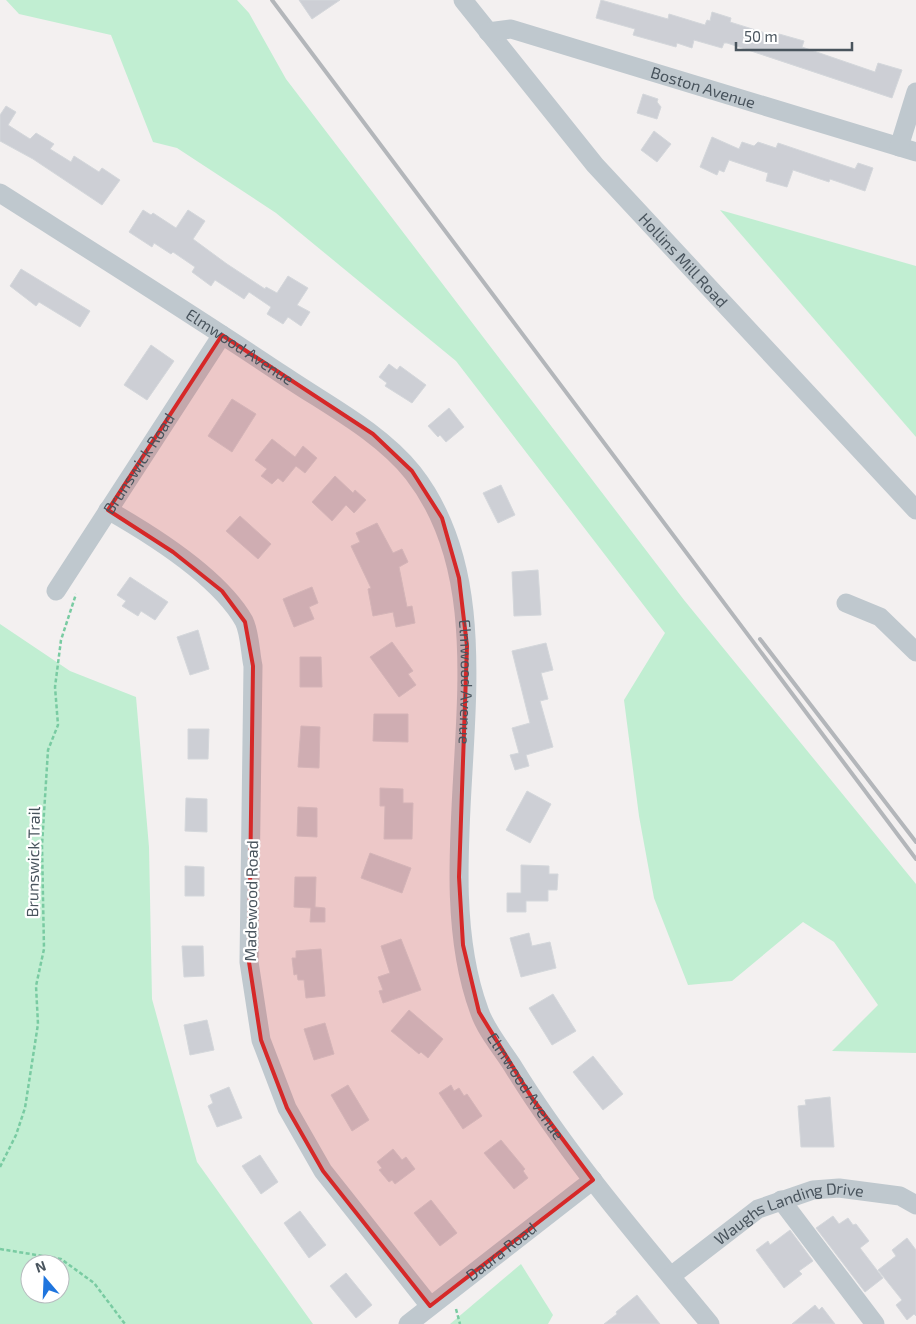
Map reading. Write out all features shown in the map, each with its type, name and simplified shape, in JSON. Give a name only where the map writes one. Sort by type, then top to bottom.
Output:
[{"type":"street","name":"Hollins Mill Road","points":[[463,0],[595,165],[916,510]]},
{"type":"street","name":"Boston Avenue","points":[[488,32],[511,29],[907,150]]},
{"type":"street","points":[[907,150],[916,92]]},
{"type":"street","name":"Elmwood Avenue","points":[[0,193],[373,434],[412,472],[442,518],[459,578],[467,646],[459,877],[463,945],[479,1012],[532,1098],[593,1180],[707,1323]]},
{"type":"street","name":"Brunswick Road","points":[[56,592],[222,335]]},
{"type":"street","name":"Madewood Road","points":[[108,510],[173,552],[222,591],[244,622],[253,666],[250,962],[261,1040],[287,1108],[323,1171],[430,1306]]},
{"type":"street","points":[[846,602],[880,617],[916,652]]},
{"type":"street","name":"Daura Road","points":[[408,1324],[593,1180]]},
{"type":"street","name":"Waughs Landing Drive","points":[[670,1276],[758,1209],[813,1190],[839,1188],[900,1196],[916,1205]]},
{"type":"street","points":[[781,1200],[875,1324]]},
{"type":"path","name":"Brunswick Trail","points":[[0,1167],[16,1135],[25,1108],[38,1024],[36,986],[44,949],[42,845],[48,750],[58,725],[55,687],[61,640],[78,586]]},
{"type":"path","points":[[0,1248],[61,1259],[94,1283],[125,1324]]},
{"type":"highlighted area","points":[[222,335],[373,434],[412,471],[442,518],[459,578],[467,646],[459,877],[463,945],[479,1012],[532,1098],[593,1180],[430,1306],[323,1171],[287,1108],[261,1040],[249,962],[253,666],[245,622],[222,591],[173,552],[108,510]]},
{"type":"green space","points":[[6,0],[237,0],[249,13],[286,79],[684,600],[916,884],[916,1053],[832,1051],[878,1005],[834,942],[803,922],[732,981],[688,985],[654,898],[639,816],[624,700],[665,633],[456,361],[276,213],[177,148],[153,142],[111,35],[19,14]]},
{"type":"green space","points":[[720,210],[916,266],[916,437]]},
{"type":"green space","points":[[0,624],[70,671],[136,697],[149,847],[152,999],[197,1162],[313,1324],[0,1324]]},
{"type":"green space","points":[[521,1264],[553,1315],[548,1324],[450,1324]]},
{"type":"building","points":[[299,0],[340,0],[312,19]]},
{"type":"building","points":[[601,0],[668,19],[669,14],[705,25],[707,20],[710,21],[712,12],[731,18],[730,22],[778,37],[779,34],[804,41],[802,47],[875,72],[878,63],[902,70],[892,98],[727,43],[724,43],[722,48],[694,40],[692,48],[677,43],[676,47],[633,35],[635,29],[596,18]]},
{"type":"building","points":[[643,94],[658,99],[657,102],[661,107],[657,119],[637,113]]},
{"type":"building","points":[[6,106],[16,112],[8,125],[30,139],[36,133],[54,144],[50,149],[71,162],[74,156],[99,172],[102,168],[120,180],[102,205],[33,159],[0,141],[0,115]]},
{"type":"building","points":[[654,131],[671,144],[657,162],[641,150]]},
{"type":"building","points":[[712,137],[739,149],[742,142],[754,146],[758,142],[776,148],[778,143],[855,169],[858,163],[873,168],[865,191],[830,179],[829,182],[793,170],[787,187],[766,181],[768,173],[729,160],[724,172],[719,170],[717,175],[700,167]]},
{"type":"building","points":[[143,210],[151,215],[153,213],[176,228],[188,210],[205,221],[193,239],[265,289],[266,287],[277,293],[288,276],[308,288],[297,305],[310,312],[301,326],[288,317],[283,324],[267,314],[271,307],[249,292],[244,299],[215,280],[211,286],[192,272],[195,267],[173,252],[171,254],[154,243],[152,247],[129,232]]},
{"type":"building","points":[[21,269],[90,311],[80,327],[39,302],[36,306],[10,286]]},
{"type":"building","points":[[151,345],[174,361],[147,400],[124,385]]},
{"type":"building","points":[[389,364],[397,370],[400,366],[426,385],[412,403],[385,386],[387,383],[379,377]]},
{"type":"building","points":[[232,399],[256,414],[232,452],[208,436]]},
{"type":"building","points":[[449,408],[464,427],[446,442],[440,435],[438,437],[428,426]]},
{"type":"building","points":[[272,439],[295,457],[303,446],[317,458],[305,473],[296,466],[283,482],[278,478],[272,484],[261,476],[267,469],[255,460]]},
{"type":"building","points":[[335,476],[353,493],[355,490],[366,500],[354,513],[346,505],[332,521],[312,502]]},
{"type":"building","points":[[501,485],[515,515],[498,523],[483,493]]},
{"type":"building","points":[[240,516],[271,544],[258,559],[226,531]]},
{"type":"building","points":[[377,523],[393,553],[402,549],[408,562],[399,567],[407,607],[412,606],[415,623],[396,627],[393,612],[373,616],[368,589],[371,588],[351,546],[360,542],[356,533]]},
{"type":"building","points":[[538,570],[541,615],[514,616],[512,572]]},
{"type":"building","points":[[130,577],[168,602],[155,620],[141,611],[138,616],[122,606],[126,601],[117,595]]},
{"type":"building","points":[[312,587],[318,603],[309,607],[314,619],[294,627],[283,599]]},
{"type":"building","points":[[198,630],[209,669],[190,675],[177,637]]},
{"type":"building","points":[[392,642],[413,671],[408,674],[416,685],[399,697],[370,657]]},
{"type":"building","points":[[546,643],[553,670],[541,673],[548,699],[540,701],[553,747],[526,755],[529,766],[515,770],[510,755],[519,753],[512,728],[530,723],[512,651]]},
{"type":"building","points":[[300,657],[321,657],[322,687],[300,687]]},
{"type":"building","points":[[374,714],[408,714],[408,742],[373,741]]},
{"type":"building","points":[[301,726],[320,727],[319,768],[298,767]]},
{"type":"building","points":[[188,729],[209,729],[208,759],[188,759]]},
{"type":"building","points":[[380,788],[403,789],[403,803],[413,803],[412,839],[384,839],[385,806],[380,806]]},
{"type":"building","points":[[527,791],[551,804],[530,843],[506,830]]},
{"type":"building","points":[[186,798],[207,799],[207,832],[185,831]]},
{"type":"building","points":[[298,807],[317,808],[317,837],[297,836]]},
{"type":"building","points":[[370,853],[411,868],[402,893],[361,878]]},
{"type":"building","points":[[521,865],[549,866],[549,874],[558,874],[557,890],[548,890],[548,901],[526,901],[526,912],[507,912],[507,893],[521,893]]},
{"type":"building","points":[[185,866],[204,867],[204,896],[185,896]]},
{"type":"building","points":[[295,877],[316,877],[315,907],[325,908],[325,922],[310,922],[311,908],[294,907]]},
{"type":"building","points":[[529,933],[532,946],[550,942],[556,968],[521,977],[510,938]]},
{"type":"building","points":[[401,939],[421,990],[383,1003],[379,991],[383,990],[378,977],[390,973],[381,946]]},
{"type":"building","points":[[182,946],[203,946],[204,976],[184,977]]},
{"type":"building","points":[[321,949],[325,996],[306,998],[304,980],[298,980],[297,974],[294,975],[292,958],[296,958],[296,951]]},
{"type":"building","points":[[553,994],[576,1031],[552,1045],[529,1008]]},
{"type":"building","points":[[409,1010],[443,1039],[428,1058],[421,1052],[419,1054],[391,1031]]},
{"type":"building","points":[[207,1020],[214,1050],[190,1055],[184,1025]]},
{"type":"building","points":[[325,1023],[334,1054],[314,1060],[304,1029]]},
{"type":"building","points":[[593,1056],[623,1094],[603,1110],[573,1072]]},
{"type":"building","points":[[348,1085],[369,1120],[352,1131],[331,1095]]},
{"type":"building","points":[[451,1085],[454,1091],[459,1088],[464,1096],[467,1094],[482,1116],[463,1129],[439,1093]]},
{"type":"building","points":[[229,1087],[242,1118],[217,1127],[208,1106],[213,1103],[210,1095]]},
{"type":"building","points":[[830,1097],[834,1147],[801,1147],[798,1106],[806,1105],[805,1100]]},
{"type":"building","points":[[501,1140],[525,1169],[523,1171],[528,1178],[514,1189],[484,1153]]},
{"type":"building","points":[[393,1149],[402,1160],[406,1157],[415,1169],[395,1184],[392,1180],[389,1182],[379,1170],[382,1168],[377,1162]]},
{"type":"building","points":[[260,1155],[278,1182],[261,1194],[242,1166]]},
{"type":"building","points":[[431,1200],[457,1233],[440,1246],[414,1213]]},
{"type":"building","points":[[300,1211],[326,1245],[309,1258],[284,1223]]},
{"type":"building","points":[[833,1216],[839,1224],[848,1218],[853,1225],[856,1224],[869,1241],[860,1248],[883,1278],[865,1292],[816,1228]]},
{"type":"building","points":[[790,1230],[813,1261],[799,1271],[802,1274],[784,1288],[756,1250],[768,1241],[770,1245]]},
{"type":"building","points":[[907,1238],[916,1250],[916,1316],[914,1314],[907,1320],[896,1305],[902,1300],[878,1270],[896,1256],[892,1250]]},
{"type":"building","points":[[346,1273],[372,1305],[356,1318],[330,1286]]},
{"type":"building","points":[[637,1295],[660,1324],[604,1324],[617,1314],[616,1312]]},
{"type":"building","points":[[815,1305],[819,1310],[822,1307],[835,1324],[792,1324]]},
{"type":"railway","points":[[272,0],[916,859]]},
{"type":"railway","points":[[760,639],[916,842]]}]
